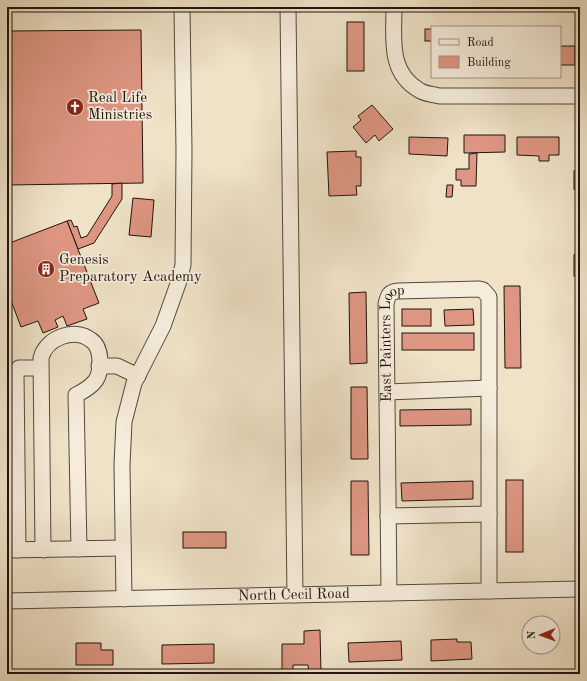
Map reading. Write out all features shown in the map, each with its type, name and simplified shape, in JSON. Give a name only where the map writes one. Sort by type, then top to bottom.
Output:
[{"type":"street","points":[[124,599],[122,442],[127,409],[138,376],[163,326],[179,281],[183,264],[184,151],[182,7]]},
{"type":"street","points":[[288,7],[295,595]]},
{"type":"street","points":[[394,7],[394,53],[398,70],[405,79],[419,91],[439,96],[580,96]]},
{"type":"street","name":"East Painters Loop","points":[[389,593],[386,304],[388,295],[392,292],[398,291],[479,289],[483,290],[489,297],[489,591]]},
{"type":"street","points":[[43,550],[40,368],[43,351],[47,345],[63,336],[74,334],[83,335],[92,340],[97,348],[100,366],[97,379],[91,386],[76,395],[79,549]]},
{"type":"street","points":[[100,366],[117,366],[138,376]]},
{"type":"street","points":[[40,368],[19,368],[16,373],[12,488],[13,550],[123,548]]},
{"type":"street","points":[[387,392],[489,388]]},
{"type":"street","points":[[388,516],[489,514]]},
{"type":"street","name":"North Cecil Road","points":[[7,601],[580,589]]},
{"type":"building","points":[[347,22],[364,22],[364,71],[347,71]]},
{"type":"building","points":[[425,29],[431,29],[431,41],[425,41]]},
{"type":"building","name":"Real Life Ministries","points":[[141,30],[143,183],[7,185],[7,31]]},
{"type":"building","points":[[561,46],[575,46],[575,65],[561,65]]},
{"type":"building","points":[[372,105],[393,129],[379,141],[375,135],[366,143],[353,127],[361,120],[358,116]]},
{"type":"building","points":[[464,135],[505,135],[505,152],[464,153]]},
{"type":"building","points":[[409,137],[448,138],[447,156],[409,154]]},
{"type":"building","points":[[517,137],[559,137],[559,155],[549,155],[549,161],[539,161],[539,156],[517,155]]},
{"type":"building","points":[[356,151],[356,157],[361,157],[361,186],[356,186],[357,195],[329,196],[327,152]]},
{"type":"building","points":[[477,153],[476,186],[461,186],[461,180],[456,180],[456,169],[469,169],[469,154]]},
{"type":"building","points":[[574,171],[580,171],[580,189],[574,189]]},
{"type":"building","points":[[122,183],[122,199],[94,243],[78,249],[67,221],[71,220],[74,227],[77,226],[81,238],[87,236],[112,196],[112,184]]},
{"type":"building","points":[[447,185],[453,185],[452,197],[446,197]]},
{"type":"building","points":[[133,198],[154,200],[151,237],[129,235]]},
{"type":"building","name":"Genesis Preparatory Academy","points":[[67,221],[99,303],[83,309],[87,319],[67,326],[63,316],[55,320],[58,327],[43,333],[38,321],[21,327],[7,290],[7,244]]},
{"type":"building","points":[[574,255],[580,255],[580,276],[574,276]]},
{"type":"building","points":[[504,286],[520,286],[521,368],[505,368]]},
{"type":"building","points":[[366,292],[367,363],[350,364],[349,293]]},
{"type":"building","points":[[402,309],[431,309],[431,326],[402,326]]},
{"type":"building","points":[[473,309],[474,325],[445,326],[444,310]]},
{"type":"building","points":[[402,333],[474,333],[474,350],[402,350]]},
{"type":"building","points":[[7,347],[9,347],[11,484],[7,484]]},
{"type":"building","points":[[351,387],[367,387],[368,459],[351,459]]},
{"type":"building","points":[[471,409],[471,425],[400,426],[400,410]]},
{"type":"building","points":[[506,480],[523,480],[523,552],[506,552]]},
{"type":"building","points":[[351,481],[368,481],[369,555],[351,555]]},
{"type":"building","points":[[473,481],[473,499],[402,501],[401,483]]},
{"type":"building","points":[[183,532],[226,532],[226,548],[183,548]]},
{"type":"building","points":[[320,630],[321,674],[309,674],[308,665],[293,665],[293,674],[282,674],[282,644],[304,644],[304,631]]},
{"type":"building","points":[[457,639],[457,642],[471,642],[472,659],[431,661],[431,640]]},
{"type":"building","points":[[401,641],[402,660],[349,662],[348,643]]},
{"type":"building","points":[[76,643],[101,643],[101,650],[113,650],[113,665],[76,665]]},
{"type":"building","points":[[214,644],[214,663],[162,664],[162,645]]},
{"type":"place","name":"Real Life Ministries","points":[[75,107]]},
{"type":"place","name":"Genesis Preparatory Academy","points":[[46,269]]}]
